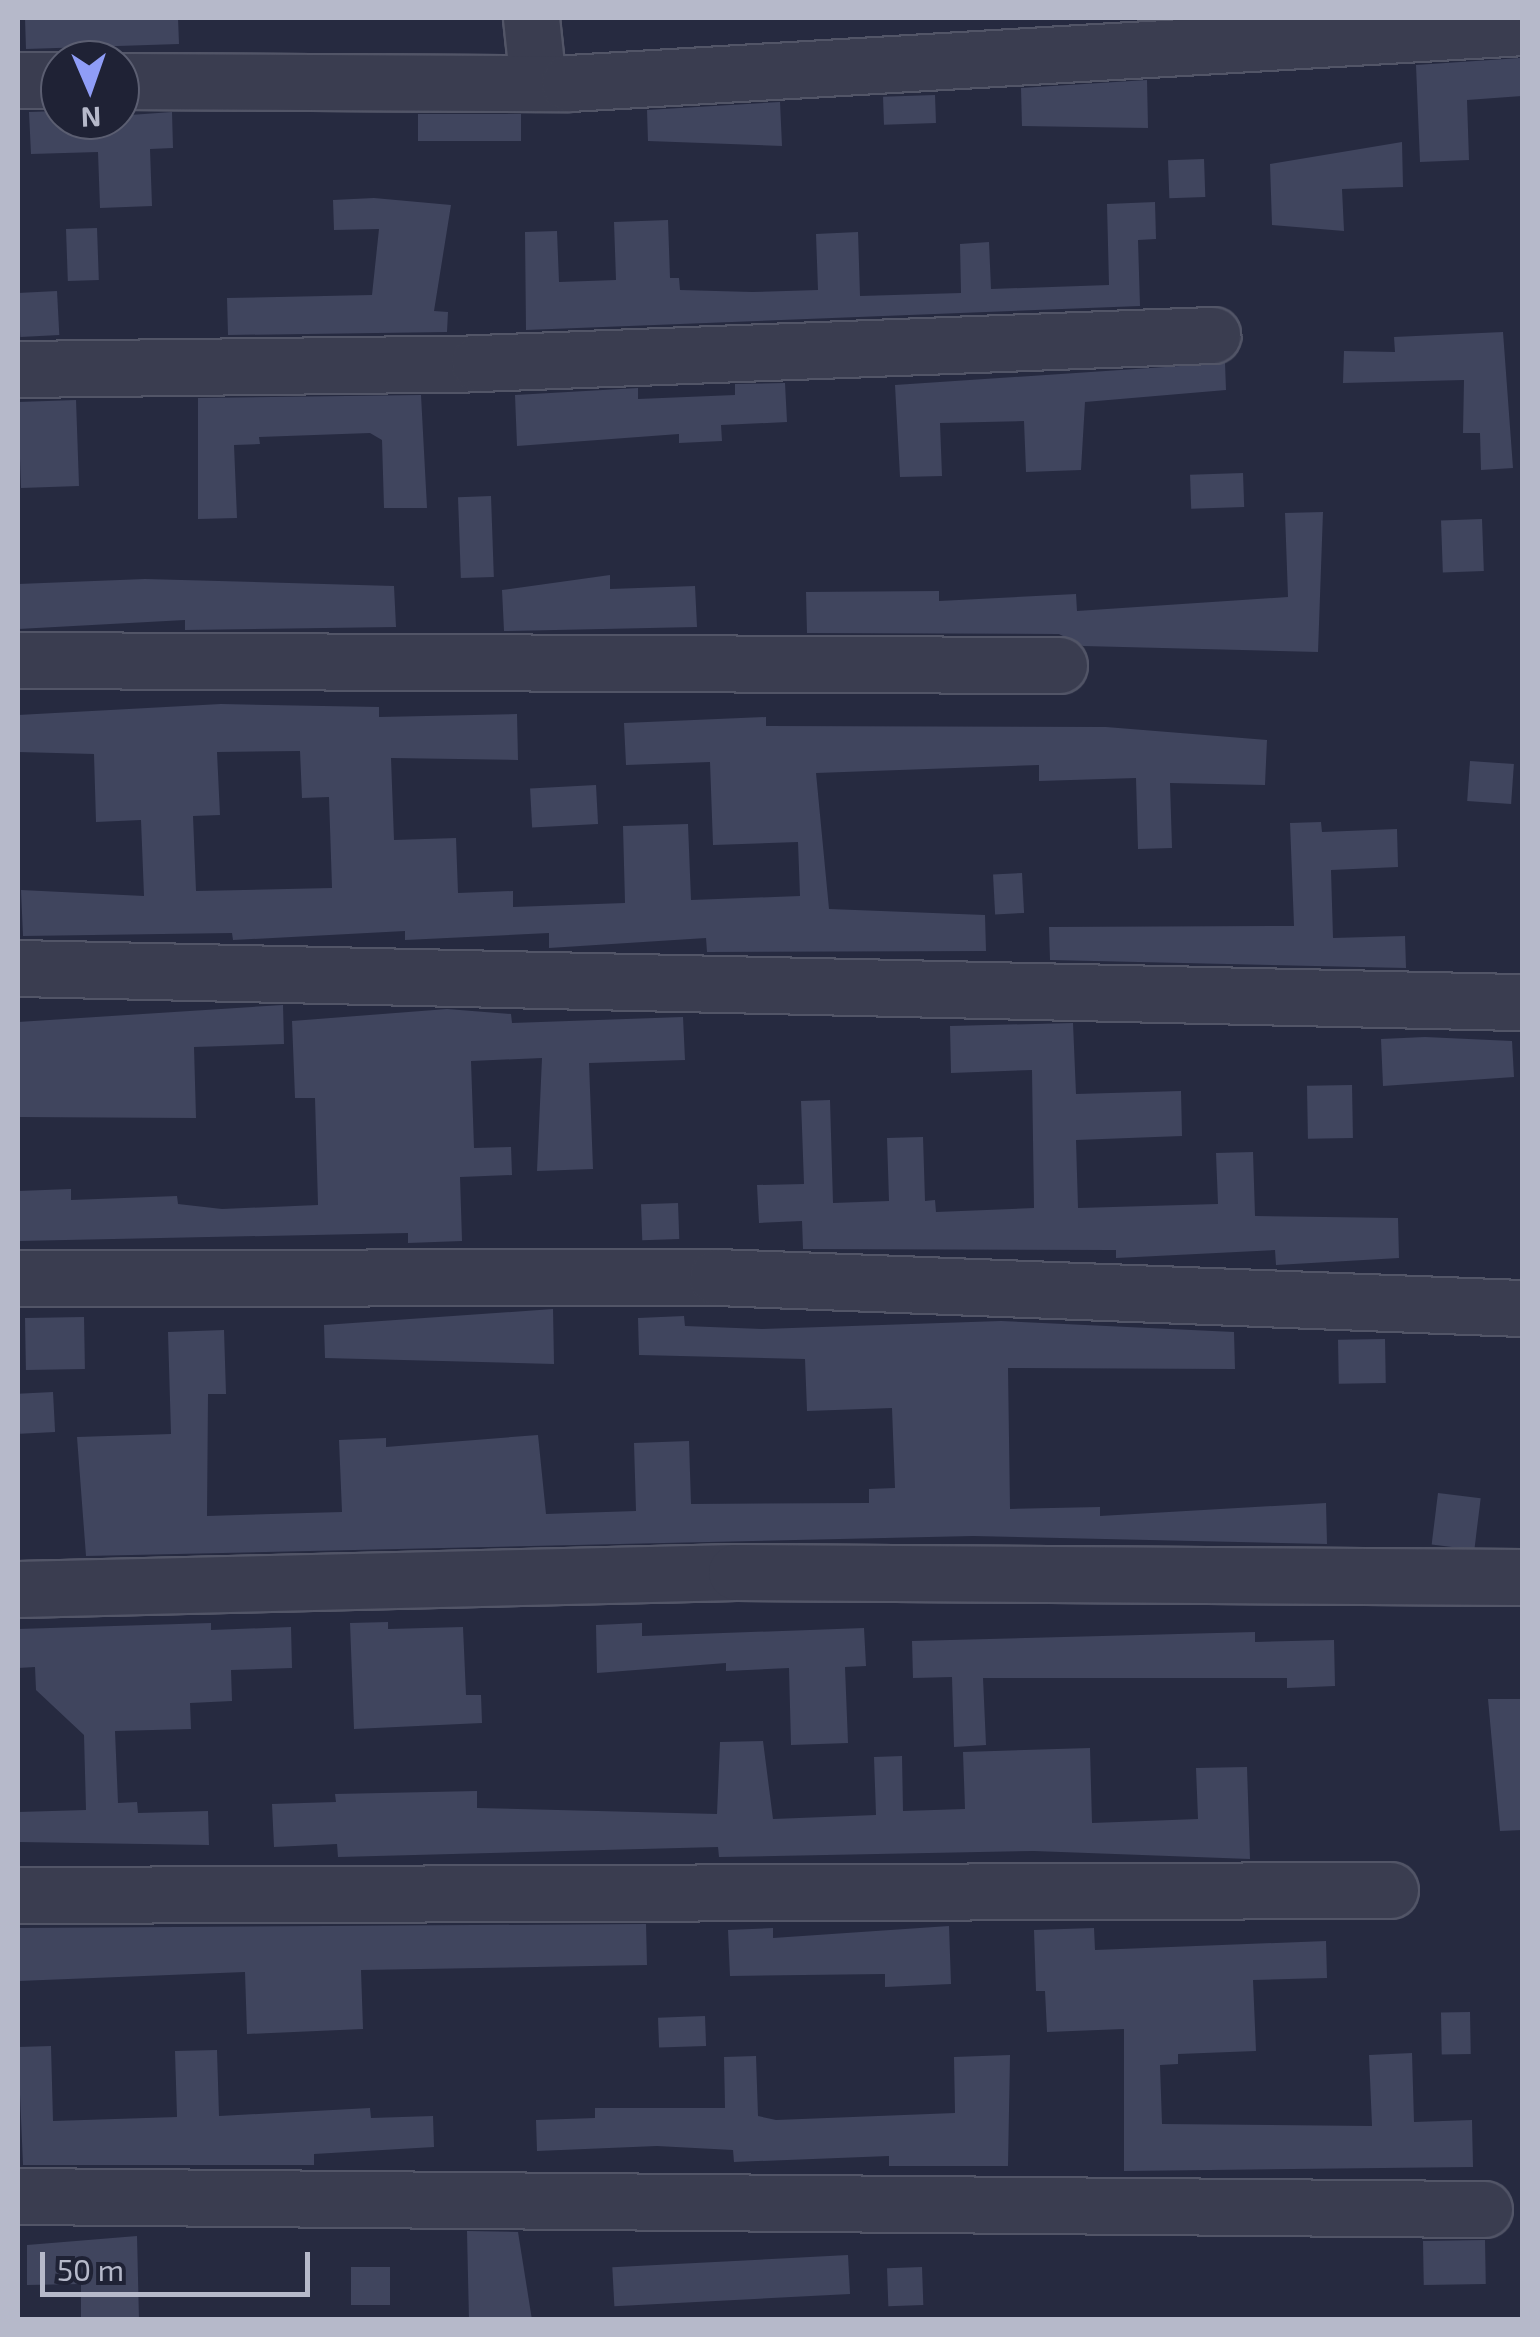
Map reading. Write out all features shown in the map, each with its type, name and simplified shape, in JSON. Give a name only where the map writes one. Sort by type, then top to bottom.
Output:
[{"type":"street","points":[[531,18],[538,83]]},
{"type":"street","points":[[140,81],[538,83],[1522,27]]},
{"type":"street","points":[[18,369],[479,363],[1212,335]]},
{"type":"street","points":[[18,660],[1059,665]]},
{"type":"street","points":[[18,968],[1518,1002]]},
{"type":"street","points":[[18,1278],[717,1277],[1522,1308]]},
{"type":"street","points":[[18,1589],[736,1572],[1522,1578]]},
{"type":"street","points":[[18,1895],[1390,1890]]},
{"type":"street","points":[[18,2196],[1484,2209]]},
{"type":"building","points":[[25,18],[178,18],[179,44],[40,40],[40,49],[26,49]]},
{"type":"building","points":[[1520,58],[1522,96],[1467,100],[1469,160],[1420,162],[1416,65]]},
{"type":"building","points":[[1147,80],[1148,128],[1022,126],[1021,88]]},
{"type":"building","points":[[935,95],[936,123],[884,125],[883,97]]},
{"type":"building","points":[[780,102],[782,146],[648,141],[647,110]]},
{"type":"building","points":[[29,112],[40,112],[40,140],[140,140],[140,114],[172,112],[173,148],[150,149],[152,206],[100,208],[98,152],[31,154]]},
{"type":"building","points":[[418,114],[521,114],[521,141],[418,141]]},
{"type":"building","points":[[1402,142],[1403,187],[1342,189],[1344,231],[1272,225],[1270,164]]},
{"type":"building","points":[[1204,159],[1205,197],[1169,198],[1168,160]]},
{"type":"building","points":[[374,198],[451,205],[434,311],[448,312],[447,332],[228,335],[227,298],[372,295],[379,229],[334,230],[333,200]]},
{"type":"building","points":[[1155,202],[1156,239],[1138,240],[1140,306],[526,330],[525,232],[557,231],[559,282],[616,280],[614,222],[668,220],[670,278],[679,278],[680,290],[752,292],[818,290],[816,234],[858,232],[860,296],[961,293],[960,244],[989,242],[991,289],[1109,285],[1107,204]]},
{"type":"building","points":[[97,228],[99,280],[68,281],[66,229]]},
{"type":"building","points":[[57,291],[59,335],[20,337],[18,293]]},
{"type":"building","points":[[1503,332],[1513,468],[1481,470],[1480,433],[1463,433],[1464,380],[1343,383],[1344,351],[1395,352],[1394,337]]},
{"type":"building","points":[[1225,363],[1226,390],[1085,402],[1081,470],[1026,472],[1024,421],[940,423],[942,476],[900,477],[895,385]]},
{"type":"building","points":[[785,383],[787,422],[721,425],[722,441],[679,443],[679,434],[517,446],[515,395],[638,388],[638,399],[735,395],[735,384]]},
{"type":"building","points":[[421,395],[427,508],[384,508],[382,440],[370,433],[259,437],[260,444],[234,445],[237,518],[198,519],[198,398]]},
{"type":"building","points":[[76,400],[79,486],[21,488],[18,402]]},
{"type":"building","points":[[1243,473],[1244,507],[1191,509],[1190,475]]},
{"type":"building","points":[[491,496],[494,577],[461,578],[458,497]]},
{"type":"building","points":[[1323,512],[1318,652],[1083,646],[1059,634],[807,633],[806,592],[939,591],[939,601],[1076,594],[1077,611],[1288,597],[1285,513]]},
{"type":"building","points":[[1482,519],[1484,571],[1443,572],[1441,520]]},
{"type":"building","points":[[610,575],[610,589],[695,586],[697,627],[504,631],[502,590]]},
{"type":"building","points":[[145,579],[394,586],[396,627],[185,630],[185,620],[18,629],[18,584]]},
{"type":"building","points":[[221,704],[379,707],[379,717],[517,714],[518,760],[391,758],[394,840],[456,838],[458,893],[513,891],[513,907],[625,903],[623,826],[688,824],[691,900],[800,896],[798,842],[713,845],[710,762],[626,765],[624,723],[766,717],[766,726],[1106,727],[1267,740],[1265,785],[1170,783],[1172,848],[1138,849],[1136,778],[1039,781],[1039,765],[816,773],[829,909],[985,915],[986,951],[707,952],[706,938],[549,948],[549,933],[405,940],[405,931],[233,940],[232,933],[23,936],[21,890],[144,896],[141,820],[96,822],[94,754],[18,752],[18,715]],"holes":[[[300,751],[302,798],[329,797],[332,888],[196,891],[193,816],[220,815],[217,752]]]},
{"type":"building","points":[[1470,761],[1514,764],[1511,804],[1467,801]]},
{"type":"building","points":[[596,785],[598,824],[532,827],[530,788]]},
{"type":"building","points":[[1321,822],[1322,832],[1397,829],[1398,867],[1331,870],[1333,938],[1405,936],[1406,968],[1050,960],[1049,927],[1294,926],[1290,823]]},
{"type":"building","points":[[1022,873],[1024,913],[995,914],[993,875]]},
{"type":"building","points":[[283,1005],[284,1044],[194,1047],[196,1118],[20,1117],[18,1022]]},
{"type":"building","points":[[447,1009],[511,1014],[512,1023],[683,1017],[685,1060],[589,1063],[593,1169],[537,1171],[542,1058],[471,1061],[474,1148],[511,1147],[512,1175],[460,1177],[462,1241],[408,1243],[408,1233],[18,1241],[18,1191],[71,1189],[71,1200],[177,1196],[178,1204],[222,1209],[318,1205],[315,1098],[295,1098],[292,1021]]},
{"type":"building","points":[[1073,1023],[1076,1094],[1181,1091],[1182,1136],[1076,1140],[1078,1208],[1218,1204],[1216,1153],[1253,1152],[1255,1216],[1398,1218],[1399,1258],[1276,1265],[1275,1250],[1116,1258],[1116,1250],[803,1249],[802,1221],[759,1223],[757,1185],[804,1184],[801,1101],[830,1100],[833,1203],[889,1201],[887,1138],[923,1137],[925,1201],[935,1200],[936,1212],[1034,1208],[1032,1070],[951,1073],[950,1026]]},
{"type":"building","points":[[1381,1039],[1512,1041],[1514,1077],[1383,1086]]},
{"type":"building","points":[[1352,1085],[1353,1138],[1308,1139],[1307,1086]]},
{"type":"building","points":[[678,1203],[679,1239],[642,1240],[641,1204]]},
{"type":"building","points":[[553,1309],[554,1364],[325,1358],[324,1325]]},
{"type":"building","points":[[684,1316],[685,1326],[762,1329],[1001,1321],[1234,1332],[1235,1369],[1008,1368],[1010,1509],[1100,1507],[1100,1516],[1326,1503],[1327,1544],[973,1536],[86,1556],[77,1437],[171,1434],[168,1332],[224,1330],[226,1394],[208,1394],[207,1516],[342,1512],[339,1440],[386,1438],[386,1447],[538,1435],[546,1514],[636,1511],[634,1443],[689,1441],[691,1504],[869,1503],[869,1489],[895,1488],[892,1408],[807,1411],[805,1359],[639,1355],[638,1318]]},
{"type":"building","points":[[84,1317],[85,1369],[26,1370],[25,1318]]},
{"type":"building","points":[[1385,1339],[1386,1383],[1339,1384],[1338,1340]]},
{"type":"building","points":[[53,1392],[55,1432],[20,1434],[18,1394]]},
{"type":"building","points":[[1438,1493],[1481,1498],[1474,1550],[1432,1545]]},
{"type":"building","points":[[388,1622],[388,1629],[463,1627],[466,1695],[481,1695],[482,1723],[354,1729],[350,1623]]},
{"type":"building","points":[[211,1623],[211,1630],[291,1627],[292,1668],[231,1670],[232,1701],[190,1703],[191,1729],[115,1731],[118,1803],[137,1802],[138,1813],[208,1811],[209,1845],[18,1842],[18,1812],[86,1810],[84,1735],[36,1690],[35,1667],[18,1668],[18,1629]]},
{"type":"building","points":[[642,1623],[642,1636],[864,1628],[866,1666],[845,1667],[848,1743],[791,1745],[789,1668],[726,1671],[726,1663],[597,1673],[596,1625]]},
{"type":"building","points":[[1255,1632],[1255,1642],[1334,1640],[1335,1686],[1287,1688],[1287,1678],[983,1678],[986,1745],[954,1747],[952,1677],[913,1678],[912,1641]]},
{"type":"building","points":[[1488,1699],[1522,1699],[1522,1830],[1500,1831]]},
{"type":"building","points":[[763,1741],[773,1819],[876,1815],[874,1757],[902,1756],[903,1811],[965,1809],[963,1752],[1090,1748],[1092,1823],[1198,1819],[1196,1768],[1247,1767],[1250,1859],[1034,1851],[719,1857],[718,1847],[338,1857],[337,1844],[274,1847],[272,1804],[336,1802],[335,1794],[477,1791],[477,1808],[717,1814],[720,1742]]},
{"type":"building","points":[[646,1924],[647,1965],[361,1970],[363,2029],[247,2034],[245,1972],[18,1981],[18,1928]]},
{"type":"building","points":[[949,1926],[951,1984],[885,1987],[885,1974],[730,1976],[728,1930],[773,1928],[773,1938]]},
{"type":"building","points":[[1094,1928],[1095,1950],[1326,1941],[1327,1978],[1253,1980],[1256,2051],[1178,2054],[1178,2064],[1160,2065],[1162,2124],[1372,2126],[1369,2055],[1412,2053],[1414,2122],[1472,2120],[1473,2167],[1124,2171],[1124,2029],[1047,2032],[1045,1991],[1036,1991],[1034,1930]]},
{"type":"building","points":[[1470,2012],[1471,2054],[1442,2054],[1441,2013]]},
{"type":"building","points":[[705,2016],[706,2046],[659,2048],[658,2018]]},
{"type":"building","points":[[51,2046],[53,2121],[177,2117],[175,2051],[217,2050],[219,2116],[370,2108],[371,2118],[433,2116],[434,2147],[314,2154],[314,2165],[23,2165],[18,2047]]},
{"type":"building","points":[[1010,2055],[1008,2166],[889,2166],[889,2156],[734,2162],[733,2150],[657,2146],[537,2151],[536,2120],[595,2118],[595,2108],[725,2108],[724,2057],[756,2056],[758,2116],[776,2120],[955,2113],[954,2057]]},
{"type":"building","points":[[467,2231],[518,2232],[532,2320],[469,2320]]},
{"type":"building","points":[[137,2236],[139,2320],[81,2320],[81,2284],[27,2285],[27,2245]]},
{"type":"building","points":[[1485,2240],[1486,2284],[1424,2285],[1423,2241]]},
{"type":"building","points":[[848,2255],[850,2294],[614,2306],[612,2267]]},
{"type":"building","points":[[351,2267],[390,2267],[390,2305],[351,2305]]},
{"type":"building","points":[[922,2267],[923,2305],[888,2306],[887,2268]]}]
